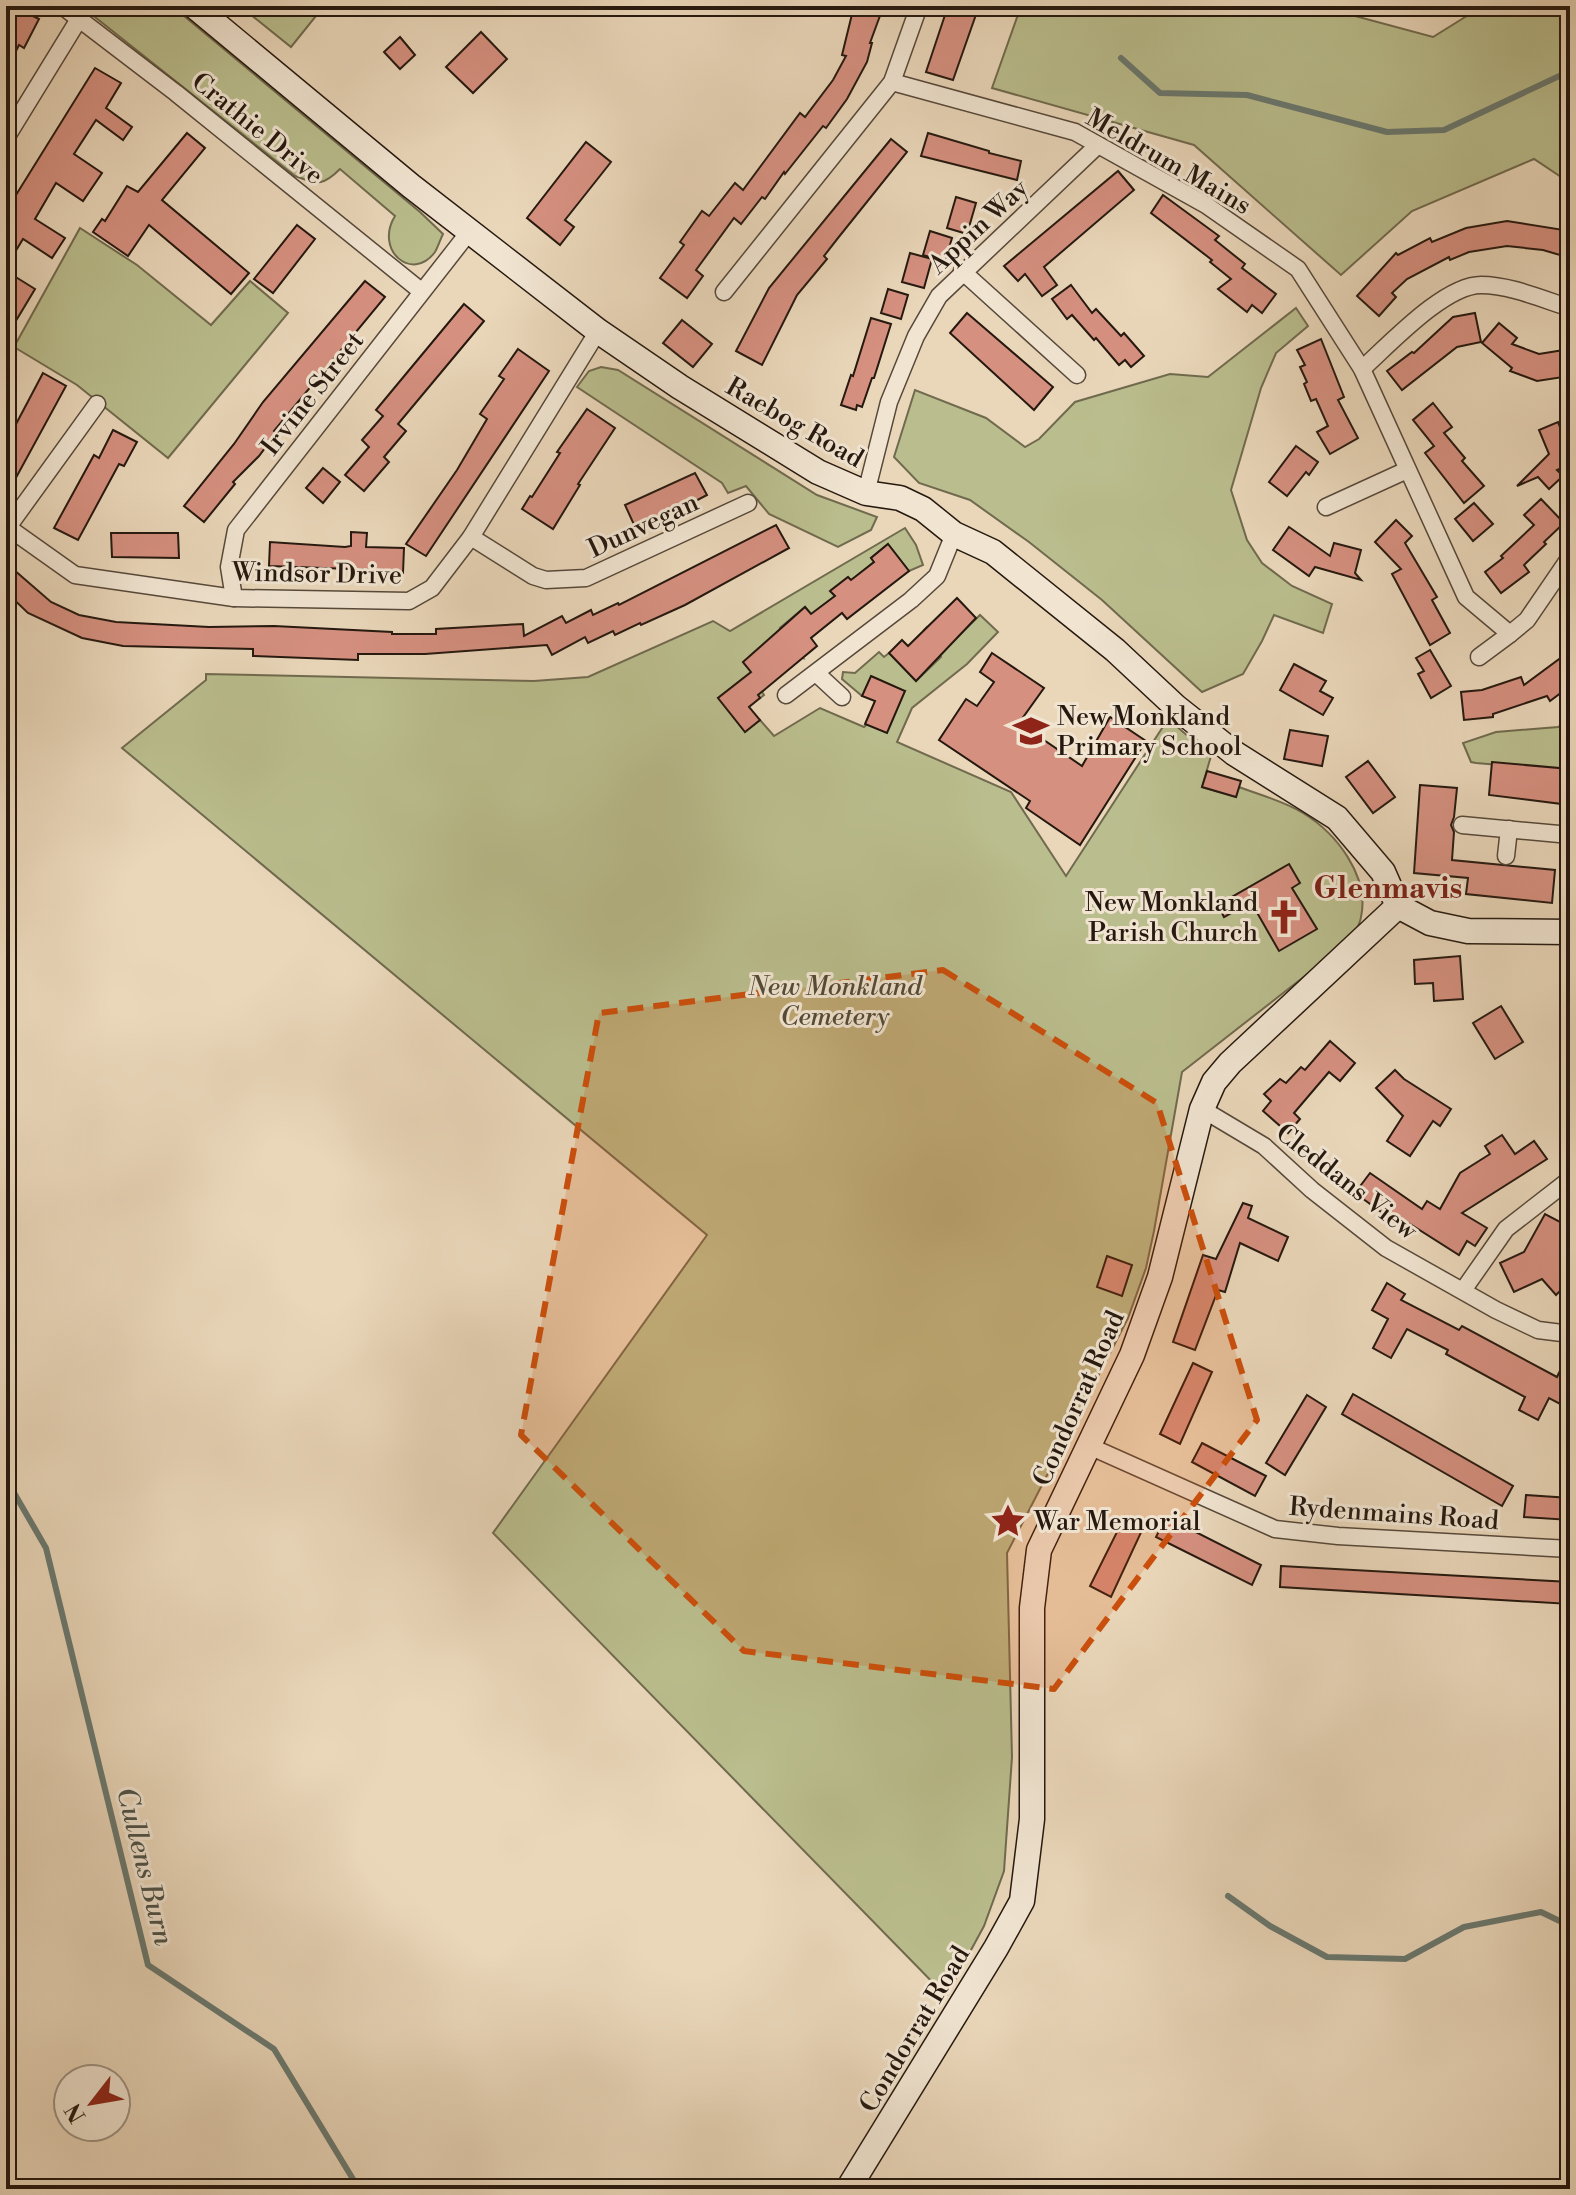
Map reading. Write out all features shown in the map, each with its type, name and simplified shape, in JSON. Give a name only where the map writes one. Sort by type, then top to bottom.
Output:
[{"type":"main road","name":"Raebog Road","points":[[194,6],[469,232],[598,331],[680,387],[806,464],[866,493],[900,498],[923,509],[954,534],[993,552],[1115,650],[1176,707],[1222,744],[1337,818],[1383,872],[1398,906]]},
{"type":"main road","points":[[1398,906],[1430,923],[1468,931],[1570,932]]},
{"type":"main road","name":"Condorrat Road","points":[[848,2189],[1022,1901],[1032,1819],[1032,1608],[1039,1550],[1132,1355],[1160,1277],[1202,1109],[1214,1082],[1230,1063],[1398,906]]},
{"type":"street","name":"Crathie Drive","points":[[62,6],[176,93],[421,291]]},
{"type":"street","points":[[724,292],[892,82],[919,6]]},
{"type":"street","points":[[6,138],[79,19]]},
{"type":"street","name":"Meldrum Mains","points":[[892,82],[1075,132],[1206,205],[1298,269],[1362,369],[1466,597],[1510,634]]},
{"type":"street","name":"Appin Way","points":[[866,493],[889,402],[916,336],[939,296],[1098,145]]},
{"type":"street","name":"Irvine Street","points":[[234,598],[229,567],[236,530],[469,232]]},
{"type":"street","points":[[962,271],[1077,375]]},
{"type":"street","points":[[1362,369],[1454,291],[1478,284],[1500,287],[1570,308]]},
{"type":"street","name":"Windsor Drive","points":[[7,526],[75,575],[234,598],[409,601],[432,588],[471,537],[598,331]]},
{"type":"street","points":[[7,526],[97,404]]},
{"type":"street","points":[[1326,507],[1407,470]]},
{"type":"street","name":"Dunvegan","points":[[471,537],[533,576],[546,580],[586,578],[748,503]]},
{"type":"street","points":[[786,695],[911,600],[937,576],[954,534]]},
{"type":"street","points":[[1479,657],[1527,620],[1570,557]]},
{"type":"street","points":[[816,673],[842,697]]},
{"type":"street","points":[[1462,825],[1570,835]]},
{"type":"street","points":[[1506,856],[1509,829]]},
{"type":"street","name":"Cleddans View","points":[[1202,1109],[1264,1146],[1312,1190],[1386,1248],[1538,1330],[1570,1334]]},
{"type":"street","points":[[1464,1289],[1506,1229],[1569,1180]]},
{"type":"street","name":"Rydenmains Road","points":[[1089,1446],[1275,1529],[1338,1536],[1570,1549]]},
{"type":"highlighted area","points":[[943,970],[1157,1103],[1257,1420],[1054,1689],[744,1651],[521,1435],[599,1013]]},
{"type":"green space","points":[[81,6],[172,6],[420,212],[443,234],[435,252],[426,261],[416,264],[398,258],[389,240],[395,216],[340,169],[319,182],[295,176]]},
{"type":"green space","points":[[240,6],[324,6],[291,47]]},
{"type":"green space","points":[[1021,6],[1318,6],[1433,37],[1483,6],[1570,6],[1570,183],[1534,159],[1412,211],[1341,275],[1194,145],[992,88]]},
{"type":"green space","points":[[80,228],[137,265],[211,325],[250,281],[288,313],[168,458],[77,385],[14,347]]},
{"type":"green space","points":[[1296,308],[1308,326],[1276,353],[1261,388],[1231,490],[1247,540],[1262,563],[1292,586],[1332,604],[1323,633],[1274,615],[1243,674],[1202,692],[1102,600],[1029,542],[970,500],[919,483],[894,457],[915,390],[986,418],[1025,447],[1039,439],[1075,402],[1170,374],[1208,377]]},
{"type":"green space","points":[[601,367],[618,370],[817,495],[877,517],[871,530],[838,547],[769,514],[746,486],[728,493],[722,483],[577,387],[589,371]]},
{"type":"green space","name":"New Monkland Cemetery","points":[[905,528],[916,545],[923,565],[909,571],[888,544],[871,558],[874,562],[858,575],[868,602],[848,577],[831,590],[835,596],[818,609],[820,625],[805,607],[780,628],[803,658],[760,647],[743,662],[765,689],[762,692],[764,695],[760,698],[744,678],[718,698],[745,731],[760,720],[774,736],[820,708],[864,727],[904,691],[862,696],[842,679],[843,672],[855,673],[879,652],[884,657],[889,653],[916,681],[941,657],[925,639],[928,635],[924,630],[927,627],[947,647],[980,615],[998,632],[967,664],[912,708],[897,742],[1011,792],[1066,876],[1168,719],[1211,756],[1202,787],[1236,797],[1239,787],[1272,798],[1303,813],[1327,832],[1348,857],[1355,871],[1362,902],[1360,920],[1351,940],[1182,1072],[1146,1268],[1128,1318],[1007,1553],[1012,1757],[1004,1871],[984,1926],[946,1996],[493,1533],[707,1235],[122,748],[206,680],[206,674],[534,681],[588,677],[713,621],[730,631]]},
{"type":"green space","points":[[1570,721],[1570,771],[1471,762],[1463,743],[1496,732],[1558,727]]},
{"type":"building","points":[[13,6],[39,19],[24,48],[19,45],[6,71],[6,20]]},
{"type":"building","points":[[854,6],[881,13],[867,62],[847,99],[826,128],[823,126],[784,172],[765,199],[762,197],[741,224],[734,218],[696,270],[703,276],[687,298],[660,278],[684,245],[680,242],[702,211],[709,216],[735,183],[743,190],[800,113],[805,117],[833,80],[846,56],[842,55]]},
{"type":"building","points":[[948,6],[979,6],[953,80],[926,72]]},
{"type":"building","points":[[481,32],[507,59],[473,93],[446,67]]},
{"type":"building","points":[[400,37],[415,55],[400,69],[384,52]]},
{"type":"building","points":[[95,68],[121,83],[106,108],[132,127],[123,140],[96,120],[74,154],[102,173],[83,201],[56,183],[35,219],[65,238],[52,258],[23,239],[6,267],[6,211]]},
{"type":"building","points":[[187,133],[205,148],[162,200],[249,273],[231,294],[149,225],[128,256],[93,232],[102,219],[105,221],[127,186],[138,192]]},
{"type":"building","points":[[928,133],[1021,161],[1017,180],[921,156]]},
{"type":"building","points":[[891,139],[907,152],[797,295],[762,365],[736,351],[769,288]]},
{"type":"building","points":[[586,142],[611,162],[565,220],[574,227],[560,245],[527,218]]},
{"type":"building","points":[[1118,171],[1134,190],[1044,267],[1057,285],[1042,296],[1025,274],[1018,281],[1004,266]]},
{"type":"building","points":[[1163,195],[1219,236],[1215,240],[1245,264],[1242,268],[1276,294],[1262,313],[1252,305],[1247,312],[1218,289],[1231,279],[1210,262],[1212,260],[1151,213]]},
{"type":"building","points":[[956,197],[976,203],[967,234],[947,228]]},
{"type":"building","points":[[1507,221],[1570,231],[1570,258],[1543,250],[1507,246],[1469,252],[1450,260],[1449,257],[1407,279],[1392,293],[1396,297],[1379,316],[1357,296],[1396,253],[1398,255],[1430,238],[1432,242],[1466,228]]},
{"type":"building","points":[[297,225],[315,239],[273,293],[254,279]]},
{"type":"building","points":[[930,231],[952,238],[945,262],[923,255]]},
{"type":"building","points":[[910,253],[932,259],[924,288],[902,282]]},
{"type":"building","points":[[6,271],[35,289],[17,319],[6,312]]},
{"type":"building","points":[[365,281],[385,297],[274,431],[276,433],[259,456],[233,482],[235,484],[204,522],[184,506],[263,402]]},
{"type":"building","points":[[1071,285],[1092,313],[1096,309],[1121,336],[1124,333],[1144,356],[1131,367],[1125,360],[1119,365],[1072,315],[1067,319],[1052,299]]},
{"type":"building","points":[[888,289],[908,295],[901,319],[881,313]]},
{"type":"building","points":[[464,304],[484,321],[398,424],[406,431],[384,457],[389,462],[364,491],[345,475],[369,447],[362,440],[383,416],[376,410]]},
{"type":"building","points":[[967,313],[1053,387],[1034,410],[950,333]]},
{"type":"building","points":[[1475,313],[1481,342],[1457,347],[1402,390],[1387,371],[1414,353],[1453,317]]},
{"type":"building","points":[[871,318],[891,324],[874,378],[862,407],[857,405],[856,410],[841,405]]},
{"type":"building","points":[[682,320],[712,344],[693,367],[663,343]]},
{"type":"building","points":[[1499,323],[1517,338],[1512,344],[1539,354],[1570,349],[1570,376],[1537,381],[1510,371],[1512,368],[1482,343]]},
{"type":"building","points":[[1321,339],[1344,397],[1338,400],[1358,438],[1330,454],[1317,432],[1328,426],[1316,399],[1311,401],[1304,384],[1307,382],[1300,367],[1305,365],[1297,350]]},
{"type":"building","points":[[518,349],[549,371],[426,556],[406,544],[457,470],[487,419],[480,414],[504,379],[499,376]]},
{"type":"building","points":[[43,373],[66,386],[6,496],[6,437]]},
{"type":"building","points":[[1433,403],[1452,427],[1444,433],[1465,458],[1462,461],[1484,486],[1464,503],[1425,453],[1434,446],[1413,420]]},
{"type":"building","points":[[587,409],[615,428],[553,529],[522,509]]},
{"type":"building","points":[[1558,422],[1565,439],[1570,437],[1570,464],[1557,470],[1563,476],[1549,489],[1538,477],[1517,486],[1549,454],[1539,430]]},
{"type":"building","points":[[113,430],[137,442],[124,466],[119,464],[78,540],[54,528],[94,455],[99,458]]},
{"type":"building","points":[[1296,446],[1318,462],[1287,496],[1269,482]]},
{"type":"building","points":[[323,468],[340,482],[323,503],[306,488]]},
{"type":"building","points":[[695,473],[707,495],[636,529],[625,505]]},
{"type":"building","points":[[1541,499],[1564,523],[1524,565],[1529,572],[1501,593],[1485,572],[1534,525],[1524,515]]},
{"type":"building","points":[[1474,503],[1493,524],[1473,541],[1455,519]]},
{"type":"building","points":[[1396,520],[1412,536],[1405,543],[1437,597],[1432,600],[1450,633],[1430,645],[1392,574],[1401,569],[1375,542]]},
{"type":"building","points":[[776,525],[789,548],[685,605],[641,625],[615,635],[613,631],[588,643],[585,637],[552,655],[547,645],[425,654],[358,654],[358,660],[253,656],[253,649],[123,646],[82,638],[28,613],[6,592],[6,563],[51,602],[79,615],[116,622],[209,627],[274,626],[392,634],[436,634],[436,629],[523,624],[524,636],[562,616],[566,623],[591,610],[593,615],[619,605]]},
{"type":"building","points":[[1289,527],[1330,556],[1334,543],[1361,550],[1355,573],[1361,580],[1315,567],[1309,576],[1273,550]]},
{"type":"building","points":[[351,532],[367,533],[366,547],[404,548],[403,573],[269,566],[270,542],[345,547],[351,546]]},
{"type":"building","points":[[111,533],[178,533],[179,558],[112,557]]},
{"type":"building","points":[[888,544],[909,571],[847,619],[842,613],[811,638],[817,646],[758,695],[760,698],[749,707],[760,720],[745,732],[718,698],[751,672],[743,662],[805,607],[811,614],[835,596],[830,591],[874,562],[871,558]]},
{"type":"building","points":[[957,598],[976,618],[916,681],[889,653],[902,640],[908,646]]},
{"type":"building","points":[[1430,650],[1451,686],[1431,698],[1418,674],[1424,671],[1416,658]]},
{"type":"building","points":[[1570,651],[1570,686],[1550,701],[1547,696],[1493,714],[1493,717],[1464,720],[1461,692],[1482,690],[1521,677],[1524,685]]},
{"type":"building","points":[[992,653],[1044,688],[1019,723],[1082,766],[1110,717],[1146,741],[1080,845],[1026,808],[1030,801],[939,740],[966,699],[977,706],[994,682],[980,672]]},
{"type":"building","points":[[1294,664],[1326,681],[1320,691],[1333,698],[1323,715],[1280,690]]},
{"type":"building","points":[[871,676],[905,691],[887,733],[865,724],[875,701],[862,696]]},
{"type":"building","points":[[1290,730],[1328,736],[1322,766],[1284,759]]},
{"type":"building","points":[[1368,761],[1395,797],[1373,813],[1346,777]]},
{"type":"building","points":[[1492,762],[1570,769],[1570,805],[1489,795]]},
{"type":"building","points":[[1207,771],[1241,781],[1236,797],[1202,787]]},
{"type":"building","points":[[1420,785],[1457,788],[1451,825],[1454,832],[1452,860],[1555,870],[1552,903],[1466,894],[1468,878],[1414,873]]},
{"type":"building","name":"New Monkland Parish Church","points":[[1289,864],[1300,883],[1292,888],[1317,929],[1279,951],[1251,902],[1224,917],[1218,905]]},
{"type":"building","points":[[1460,956],[1463,999],[1434,1001],[1433,983],[1415,984],[1414,960]]},
{"type":"building","points":[[1501,1006],[1523,1042],[1495,1059],[1473,1023]]},
{"type":"building","points":[[1330,1041],[1355,1063],[1340,1081],[1329,1072],[1294,1113],[1300,1119],[1288,1133],[1263,1111],[1271,1101],[1264,1094],[1280,1079],[1286,1083],[1301,1067],[1305,1070]]},
{"type":"building","points":[[1395,1070],[1451,1109],[1440,1126],[1433,1121],[1410,1156],[1387,1141],[1403,1116],[1376,1088]]},
{"type":"building","points":[[1502,1135],[1515,1154],[1534,1141],[1547,1159],[1462,1213],[1487,1228],[1475,1246],[1467,1241],[1459,1255],[1399,1217],[1395,1222],[1355,1193],[1370,1173],[1422,1209],[1427,1201],[1440,1209],[1460,1173],[1490,1154],[1485,1146]]},
{"type":"building","points":[[1243,1203],[1252,1206],[1248,1218],[1288,1237],[1278,1261],[1240,1243],[1225,1292],[1218,1290],[1195,1350],[1173,1342],[1203,1255],[1216,1259]]},
{"type":"building","points":[[1570,1211],[1570,1301],[1561,1290],[1556,1295],[1542,1279],[1514,1292],[1500,1263],[1524,1252],[1545,1214],[1560,1222]]},
{"type":"building","points":[[1107,1256],[1132,1265],[1122,1296],[1097,1287]]},
{"type":"building","points":[[1387,1283],[1405,1294],[1401,1300],[1459,1330],[1462,1326],[1557,1377],[1570,1350],[1570,1409],[1549,1398],[1538,1420],[1519,1410],[1525,1397],[1407,1329],[1391,1358],[1373,1348],[1388,1319],[1372,1310]]},
{"type":"building","points":[[1193,1363],[1212,1372],[1180,1444],[1160,1434]]},
{"type":"building","points":[[1353,1394],[1513,1486],[1502,1506],[1342,1414]]},
{"type":"building","points":[[1307,1395],[1326,1407],[1285,1475],[1266,1463]]},
{"type":"building","points":[[1202,1443],[1266,1476],[1255,1496],[1192,1462]]},
{"type":"building","points":[[1526,1495],[1570,1498],[1570,1520],[1524,1517]]},
{"type":"building","points":[[1125,1516],[1144,1526],[1111,1597],[1090,1586]]},
{"type":"building","points":[[1166,1517],[1261,1565],[1252,1585],[1156,1537]]},
{"type":"building","points":[[1281,1566],[1570,1582],[1570,1604],[1280,1587]]},
{"type":"waterway","points":[[1121,58],[1160,93],[1247,95],[1387,132],[1444,130],[1570,71]]},
{"type":"waterway","name":"Cullens Burn","points":[[6,671],[14,680],[6,698]]},
{"type":"waterway","name":"Cullens Burn","points":[[6,1479],[46,1548],[148,1965],[274,2049],[359,2189]]},
{"type":"waterway","points":[[1228,1896],[1270,1926],[1327,1957],[1405,1959],[1464,1927],[1541,1912],[1570,1926]]},
{"type":"place","name":"New Monkland Primary School","points":[[1031,731]]},
{"type":"place","name":"New Monkland Parish Church","points":[[1284,917]]},
{"type":"place","name":"War Memorial","points":[[1008,1521]]},
{"type":"district","name":"Glenmavis","points":[[1388,888]]}]
